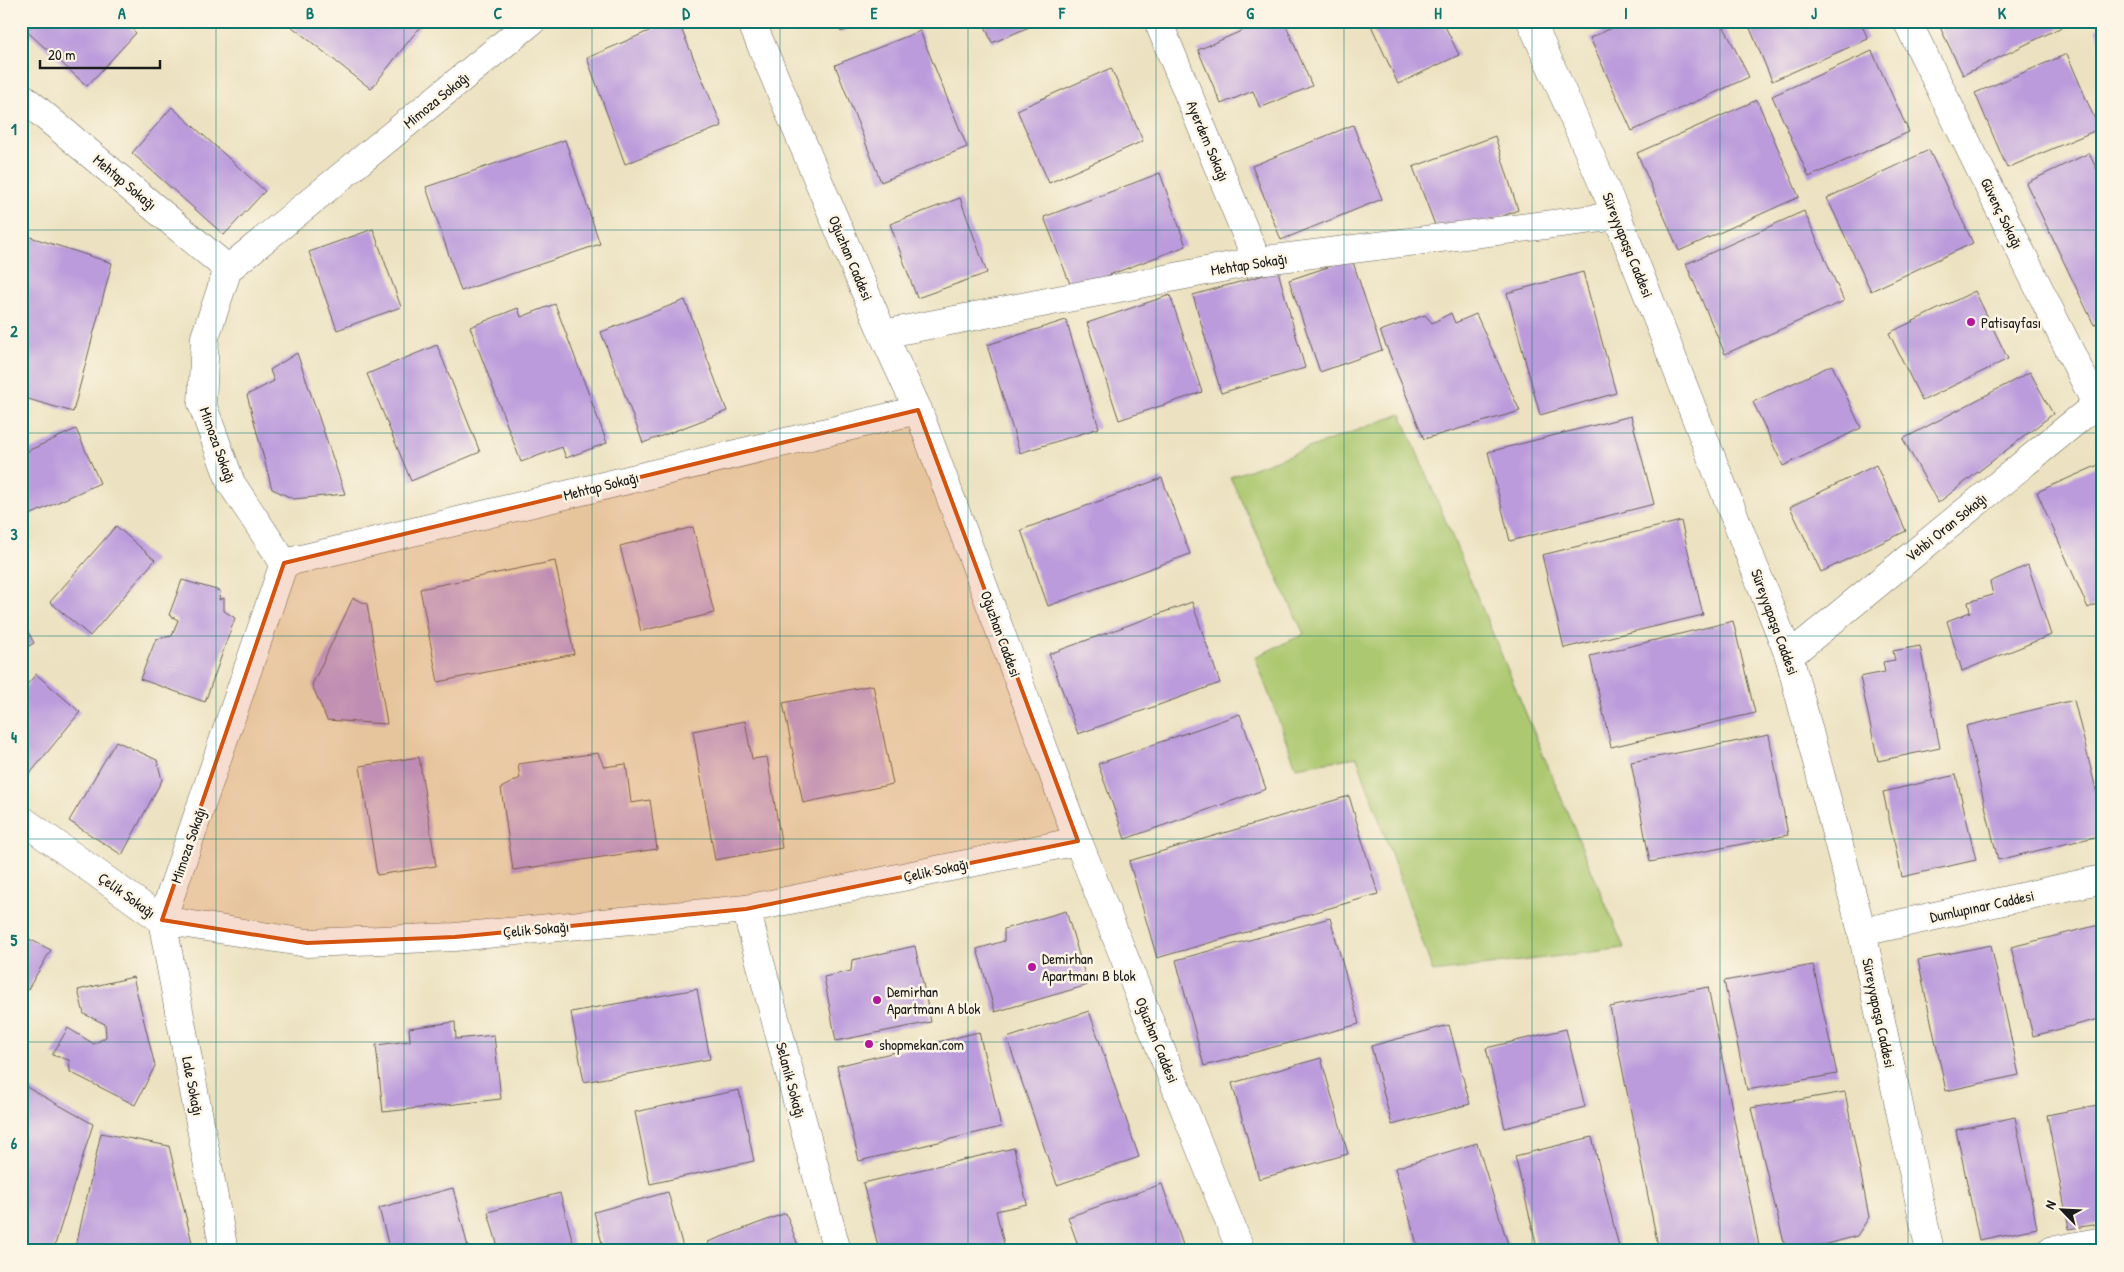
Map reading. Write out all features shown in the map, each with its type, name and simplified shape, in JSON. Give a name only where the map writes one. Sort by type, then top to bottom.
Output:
[{"type":"street","name":"Mimoza Sokağı","points":[[162,920],[284,563],[231,484],[202,404],[205,337],[228,269],[532,21]]},
{"type":"street","name":"Oğuzhan Caddesi","points":[[751,21],[883,334],[918,410],[1078,841],[1241,1251]]},
{"type":"street","name":"Ayerdem Sokağı","points":[[1158,21],[1257,260]]},
{"type":"street","name":"Süreyyapaşa Caddesi","points":[[1532,21],[1618,216],[1790,656],[1862,932],[1930,1251]]},
{"type":"street","name":"Güvenç Sokağı","points":[[1907,21],[2099,401]]},
{"type":"street","name":"Mehtap Sokağı","points":[[21,96],[228,269]]},
{"type":"street","name":"Mehtap Sokağı","points":[[883,334],[1257,260],[1618,216]]},
{"type":"street","name":"Vehbi Oran Sokağı","points":[[1790,656],[2099,401]]},
{"type":"street","name":"Mehtap Sokağı","points":[[284,563],[918,410]]},
{"type":"street","name":"Çelik Sokağı","points":[[21,819],[162,920],[307,943],[455,937],[746,909],[1078,841]]},
{"type":"street","name":"Dumlupınar Caddesi","points":[[1862,932],[2103,879]]},
{"type":"street","name":"Selanik Sokağı","points":[[746,909],[836,1251]]},
{"type":"street","name":"Lale Sokağı","points":[[162,920],[224,1251]]},
{"type":"street","points":[[2050,1251],[2103,1241]]},
{"type":"highlighted area","points":[[918,410],[1078,841],[746,909],[455,937],[307,943],[162,920],[284,563]]},
{"type":"green space","points":[[1401,414],[1624,948],[1433,972],[1357,757],[1296,767],[1255,657],[1304,634],[1230,477]]},
{"type":"building","points":[[21,21],[124,21],[136,33],[87,86],[21,26]]},
{"type":"building","points":[[295,21],[421,21],[423,23],[371,89],[291,26]]},
{"type":"building","points":[[672,21],[678,21],[722,126],[625,164],[587,58]]},
{"type":"building","points":[[837,21],[868,21],[841,32]]},
{"type":"building","points":[[983,21],[1043,21],[992,43]]},
{"type":"building","points":[[1264,21],[1284,21],[1312,86],[1260,108],[1253,91],[1221,104],[1198,50]]},
{"type":"building","points":[[1369,21],[1421,21],[1422,25],[1443,22],[1459,55],[1398,84]]},
{"type":"building","points":[[1627,21],[1721,21],[1749,77],[1632,131],[1590,38]]},
{"type":"building","points":[[1747,21],[1860,21],[1868,39],[1772,81]]},
{"type":"building","points":[[1937,21],[2074,21],[1963,75]]},
{"type":"building","points":[[2103,27],[2103,51],[2102,51],[2096,29]]},
{"type":"building","points":[[920,31],[967,147],[881,182],[835,65]]},
{"type":"building","points":[[1872,51],[1909,132],[1809,177],[1772,96]]},
{"type":"building","points":[[2067,54],[2099,129],[2007,168],[1975,93]]},
{"type":"building","points":[[1111,68],[1143,141],[1049,183],[1017,110]]},
{"type":"building","points":[[1757,100],[1799,197],[1679,251],[1637,153]]},
{"type":"building","points":[[172,107],[265,191],[224,235],[132,153]]},
{"type":"building","points":[[1353,125],[1382,199],[1281,240],[1252,166]]},
{"type":"building","points":[[1495,136],[1518,210],[1472,228],[1468,220],[1438,233],[1413,167]]},
{"type":"building","points":[[565,140],[600,244],[461,291],[426,187]]},
{"type":"building","points":[[1929,150],[1973,243],[1871,291],[1827,198]]},
{"type":"building","points":[[2089,153],[2103,183],[2103,320],[2094,325],[2026,183]]},
{"type":"building","points":[[1160,173],[1186,246],[1072,289],[1044,217]]},
{"type":"building","points":[[960,198],[987,273],[917,298],[890,224]]},
{"type":"building","points":[[1804,211],[1844,301],[1725,354],[1686,264]]},
{"type":"building","points":[[373,229],[401,307],[337,330],[309,252]]},
{"type":"building","points":[[21,234],[112,263],[73,412],[21,397]]},
{"type":"building","points":[[1352,259],[1382,350],[1320,372],[1289,280]]},
{"type":"building","points":[[1278,271],[1305,368],[1221,393],[1193,295]]},
{"type":"building","points":[[1583,272],[1616,393],[1540,415],[1507,293]]},
{"type":"building","points":[[1975,291],[2008,359],[1922,401],[1889,333]]},
{"type":"building","points":[[1170,295],[1202,392],[1119,420],[1087,323]]},
{"type":"building","points":[[685,300],[727,411],[643,443],[601,332]]},
{"type":"building","points":[[555,304],[607,443],[566,458],[562,447],[521,462],[470,327],[518,308],[521,317]]},
{"type":"building","points":[[1451,313],[1455,323],[1476,314],[1520,411],[1424,439],[1380,331],[1425,315],[1432,323]]},
{"type":"building","points":[[1066,320],[1099,428],[1020,453],[987,345]]},
{"type":"building","points":[[437,345],[480,452],[411,481],[367,374]]},
{"type":"building","points":[[297,353],[345,494],[294,499],[272,489],[247,395],[274,381],[270,370]]},
{"type":"building","points":[[1832,365],[1861,428],[1783,466],[1753,402]]},
{"type":"building","points":[[2030,372],[2053,414],[1938,503],[1903,439]]},
{"type":"building","points":[[1631,416],[1654,504],[1510,541],[1488,452]]},
{"type":"building","points":[[76,429],[100,483],[21,519],[21,454]]},
{"type":"building","points":[[2103,463],[2103,601],[2088,608],[2037,492]]},
{"type":"building","points":[[1876,465],[1906,531],[1821,572],[1790,507]]},
{"type":"building","points":[[1162,478],[1190,554],[1048,606],[1021,530]]},
{"type":"building","points":[[1681,521],[1703,615],[1564,648],[1542,555]]},
{"type":"building","points":[[116,526],[155,560],[90,636],[50,602]]},
{"type":"building","points":[[693,527],[714,613],[641,631],[620,546]]},
{"type":"building","points":[[555,561],[574,654],[438,682],[420,589]]},
{"type":"building","points":[[2028,565],[2051,635],[1962,671],[1947,621],[1970,612],[1968,602],[1993,595],[1990,582]]},
{"type":"building","points":[[182,580],[220,591],[219,600],[224,598],[224,611],[235,618],[205,702],[140,679],[156,639],[172,636],[178,620],[169,615]]},
{"type":"building","points":[[353,598],[367,604],[387,724],[327,720],[312,685]]},
{"type":"building","points":[[1192,602],[1220,683],[1078,734],[1049,654]]},
{"type":"building","points":[[21,619],[34,643],[21,651]]},
{"type":"building","points":[[1733,621],[1755,713],[1611,747],[1590,656]]},
{"type":"building","points":[[1920,646],[1940,748],[1878,761],[1860,677],[1885,672],[1883,662],[1895,660],[1893,651]]},
{"type":"building","points":[[36,674],[80,712],[24,781],[21,779],[21,692]]},
{"type":"building","points":[[873,685],[893,784],[803,803],[783,703]]},
{"type":"building","points":[[2074,700],[2103,818],[2103,835],[1998,860],[1966,726]]},
{"type":"building","points":[[1240,714],[1266,789],[1125,839],[1098,764]]},
{"type":"building","points":[[745,721],[752,759],[767,757],[782,848],[715,860],[693,731]]},
{"type":"building","points":[[1769,735],[1788,835],[1650,862],[1631,762]]},
{"type":"building","points":[[116,741],[157,760],[162,780],[122,855],[69,821]]},
{"type":"building","points":[[598,753],[604,767],[626,764],[631,803],[650,800],[657,849],[513,870],[501,788],[520,778],[518,764]]},
{"type":"building","points":[[419,757],[436,866],[377,875],[360,766]]},
{"type":"building","points":[[1956,775],[1976,860],[1902,877],[1883,792]]},
{"type":"building","points":[[1349,796],[1378,894],[1157,958],[1129,861]]},
{"type":"building","name":"Demirhan Apartmanı B blok","points":[[1066,911],[1088,985],[995,1012],[977,949],[1004,941],[1004,929]]},
{"type":"building","points":[[1330,918],[1359,1024],[1204,1066],[1176,960]]},
{"type":"building","points":[[2103,924],[2103,1018],[2033,1036],[2011,947]]},
{"type":"building","points":[[21,935],[51,950],[21,1001]]},
{"type":"building","points":[[1991,945],[2019,1075],[1946,1091],[1918,960]]},
{"type":"building","name":"Demirhan Apartmanı A blok","points":[[915,946],[931,1022],[836,1041],[824,977],[851,971],[852,960]]},
{"type":"building","points":[[1813,965],[1837,1074],[1747,1090],[1724,981]]},
{"type":"building","points":[[133,977],[155,1066],[135,1105],[70,1072],[69,1060],[52,1055],[68,1028],[94,1044],[106,1037],[105,1024],[84,1014],[78,990]]},
{"type":"building","points":[[1708,987],[1760,1251],[1659,1251],[1610,1007]]},
{"type":"building","points":[[697,989],[710,1059],[584,1082],[571,1012]]},
{"type":"building","points":[[1089,1011],[1139,1157],[1057,1185],[1007,1038]]},
{"type":"building","points":[[455,1022],[456,1039],[494,1035],[501,1099],[383,1112],[376,1045],[410,1041],[409,1028]]},
{"type":"building","points":[[1449,1025],[1470,1104],[1392,1125],[1371,1046]]},
{"type":"building","points":[[1566,1029],[1585,1107],[1505,1128],[1486,1048]]},
{"type":"building","points":[[979,1032],[1001,1127],[859,1161],[837,1066]]},
{"type":"building","points":[[1321,1058],[1348,1154],[1259,1179],[1232,1083]]},
{"type":"building","points":[[21,1084],[93,1124],[53,1251],[21,1251]]},
{"type":"building","points":[[739,1090],[754,1161],[650,1184],[635,1112]]},
{"type":"building","points":[[1845,1092],[1869,1217],[1857,1236],[1802,1251],[1786,1251],[1751,1108]]},
{"type":"building","points":[[2103,1104],[2103,1223],[2069,1229],[2047,1115]]},
{"type":"building","points":[[2015,1117],[2037,1228],[1979,1240],[1956,1130]]},
{"type":"building","points":[[101,1133],[169,1146],[194,1251],[75,1251]]},
{"type":"building","points":[[1592,1137],[1620,1251],[1538,1251],[1515,1156]]},
{"type":"building","points":[[1477,1143],[1510,1251],[1419,1251],[1395,1168]]},
{"type":"building","points":[[1014,1148],[1027,1204],[996,1211],[1005,1248],[993,1251],[928,1251],[926,1243],[894,1251],[879,1251],[863,1183]]},
{"type":"building","points":[[1162,1184],[1185,1251],[1080,1251],[1068,1217]]},
{"type":"building","points":[[453,1188],[469,1251],[390,1251],[379,1208]]},
{"type":"building","points":[[668,1192],[684,1251],[604,1251],[594,1212]]},
{"type":"building","points":[[560,1193],[575,1251],[499,1251],[488,1212]]},
{"type":"building","points":[[786,1213],[800,1251],[711,1251],[708,1242]]},
{"type":"place","name":"Patisayfası","points":[[1971,322]]},
{"type":"place","name":"Demirhan Apartmanı B blok","points":[[1032,967]]},
{"type":"place","name":"Demirhan Apartmanı A blok","points":[[877,1000]]},
{"type":"place","name":"shopmekan.com","points":[[869,1044]]}]
